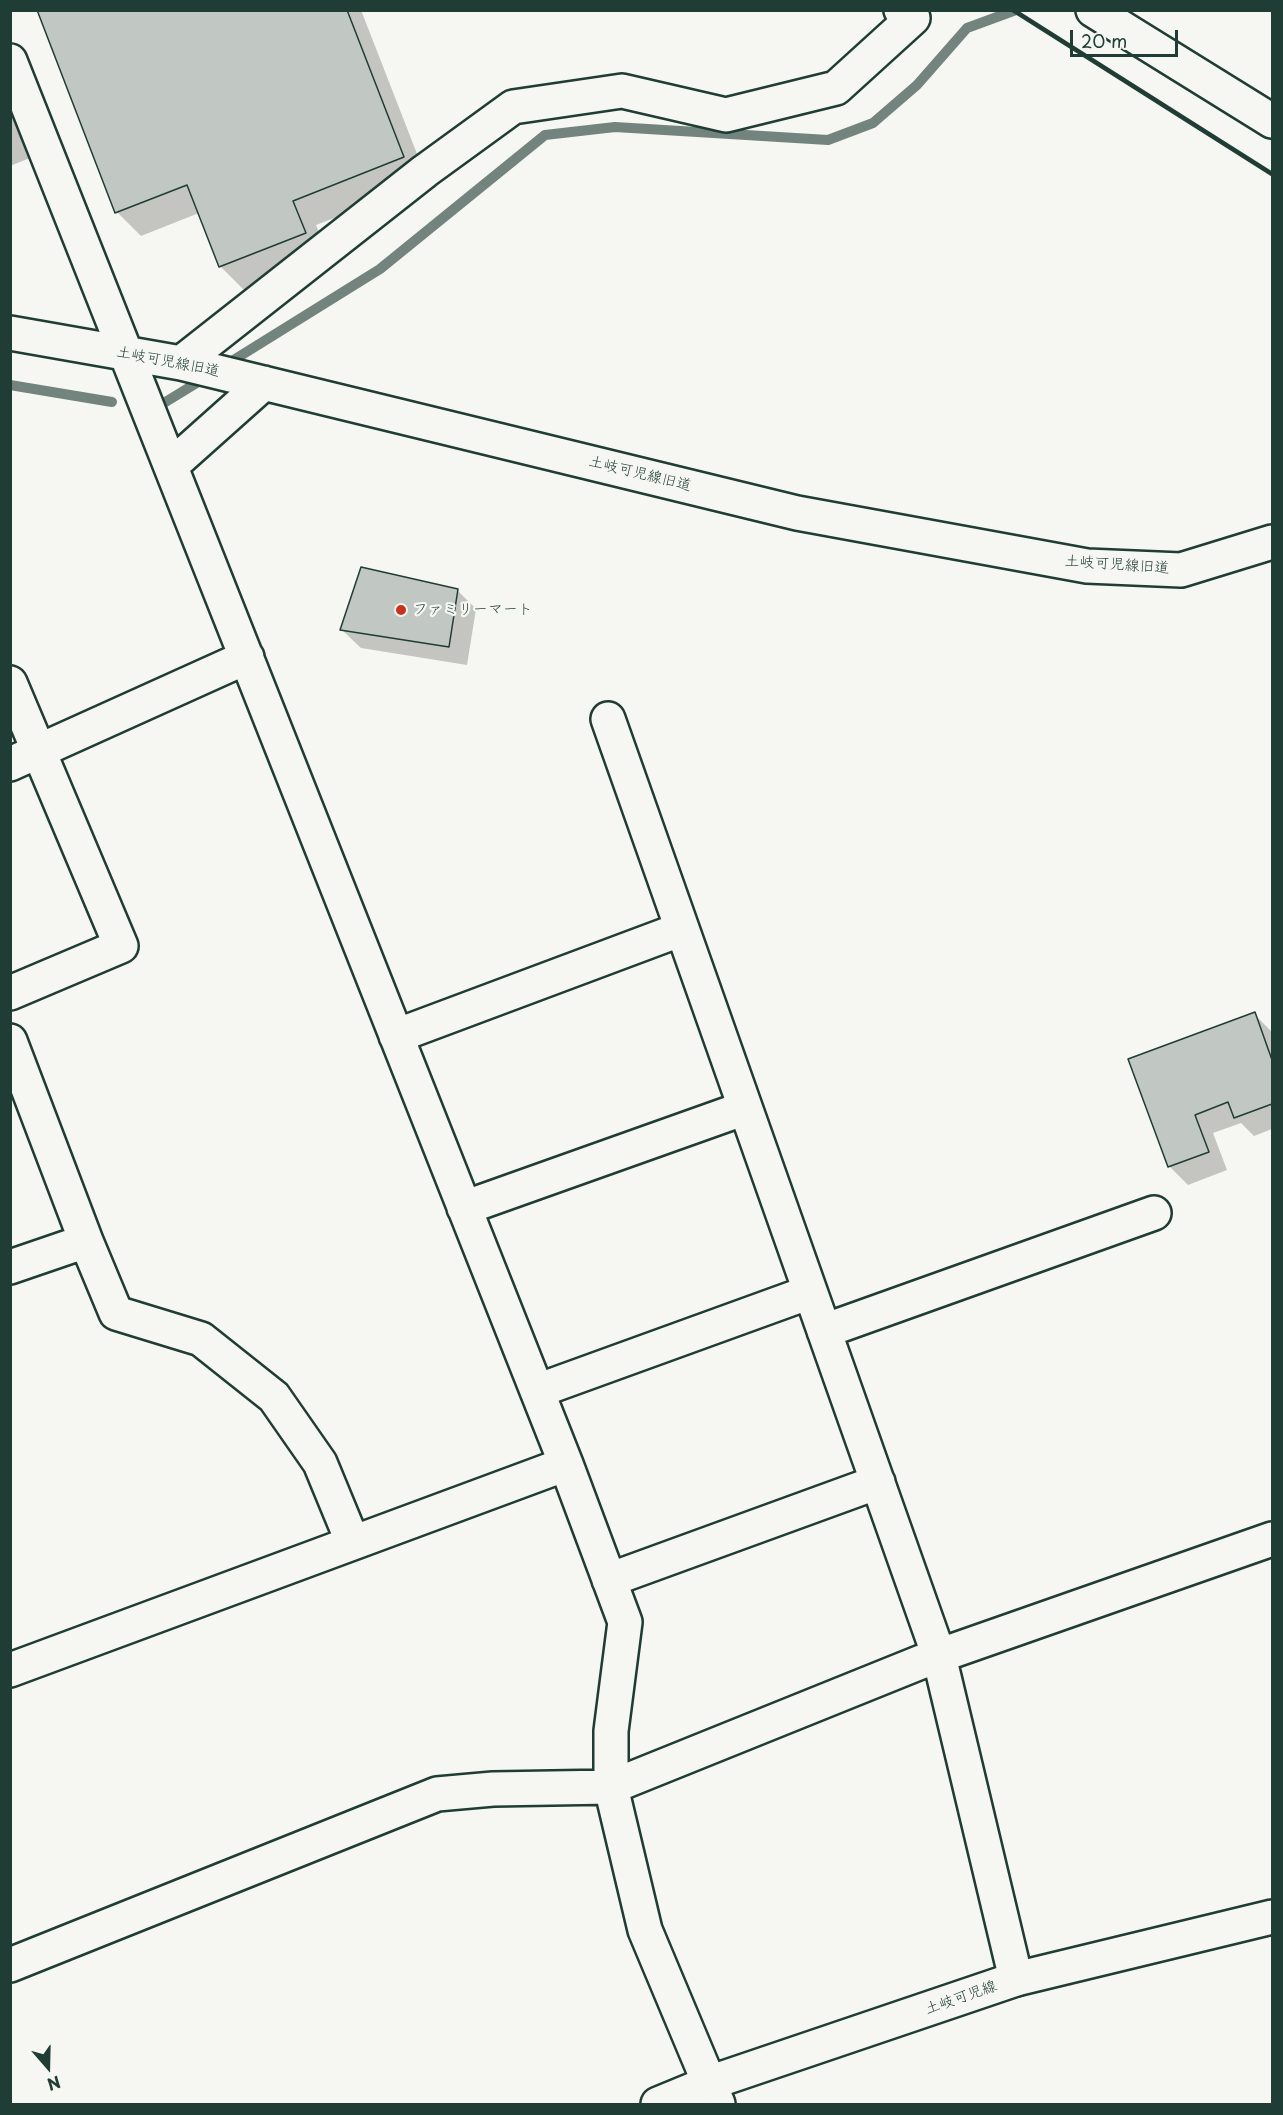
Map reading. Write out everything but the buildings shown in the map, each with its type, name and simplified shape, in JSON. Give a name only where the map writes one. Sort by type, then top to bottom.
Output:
[{"type":"street","points":[[182,363],[425,171],[513,107],[622,91],[726,115],[836,88],[913,18],[901,10]]},
{"type":"street","points":[[1093,10],[1272,121]]},
{"type":"street","points":[[10,61],[566,1464],[625,1622],[611,1731],[611,1787],[645,1930],[714,2094]]},
{"type":"street","name":"土岐可児線旧道","points":[[10,333],[182,363],[797,513],[1087,566],[1181,570],[1272,542]]},
{"type":"street","points":[[171,466],[254,380]]},
{"type":"street","points":[[25,757],[247,657]]},
{"type":"street","points":[[10,683],[25,757],[121,946],[10,993]]},
{"type":"street","points":[[608,719],[939,1656],[1016,1979]]},
{"type":"street","points":[[396,1036],[682,929]]},
{"type":"street","points":[[10,1041],[86,1241],[116,1312],[201,1339],[274,1397],[320,1463],[353,1543]]},
{"type":"street","points":[[464,1208],[745,1108]]},
{"type":"street","points":[[824,1331],[1154,1213]]},
{"type":"street","points":[[10,1267],[86,1241]]},
{"type":"street","points":[[537,1391],[810,1292]]},
{"type":"street","points":[[10,1670],[566,1464]]},
{"type":"street","points":[[609,1580],[878,1482]]},
{"type":"street","points":[[10,1965],[437,1794],[493,1789],[611,1787],[939,1656],[1272,1539]]},
{"type":"street","name":"土岐可児線","points":[[658,2104],[714,2094],[1016,1979],[1272,1917]]},
{"type":"waterway","points":[[224,366],[380,269],[545,135],[615,127],[828,140],[873,123],[917,85],[967,28],[1016,10]]},
{"type":"waterway","points":[[154,409],[208,376]]},
{"type":"waterway","points":[[10,385],[112,402]]},
{"type":"railway","points":[[1013,10],[1272,174]]},
{"type":"place","name":"ファミリーマート","points":[[401,610]]}]
